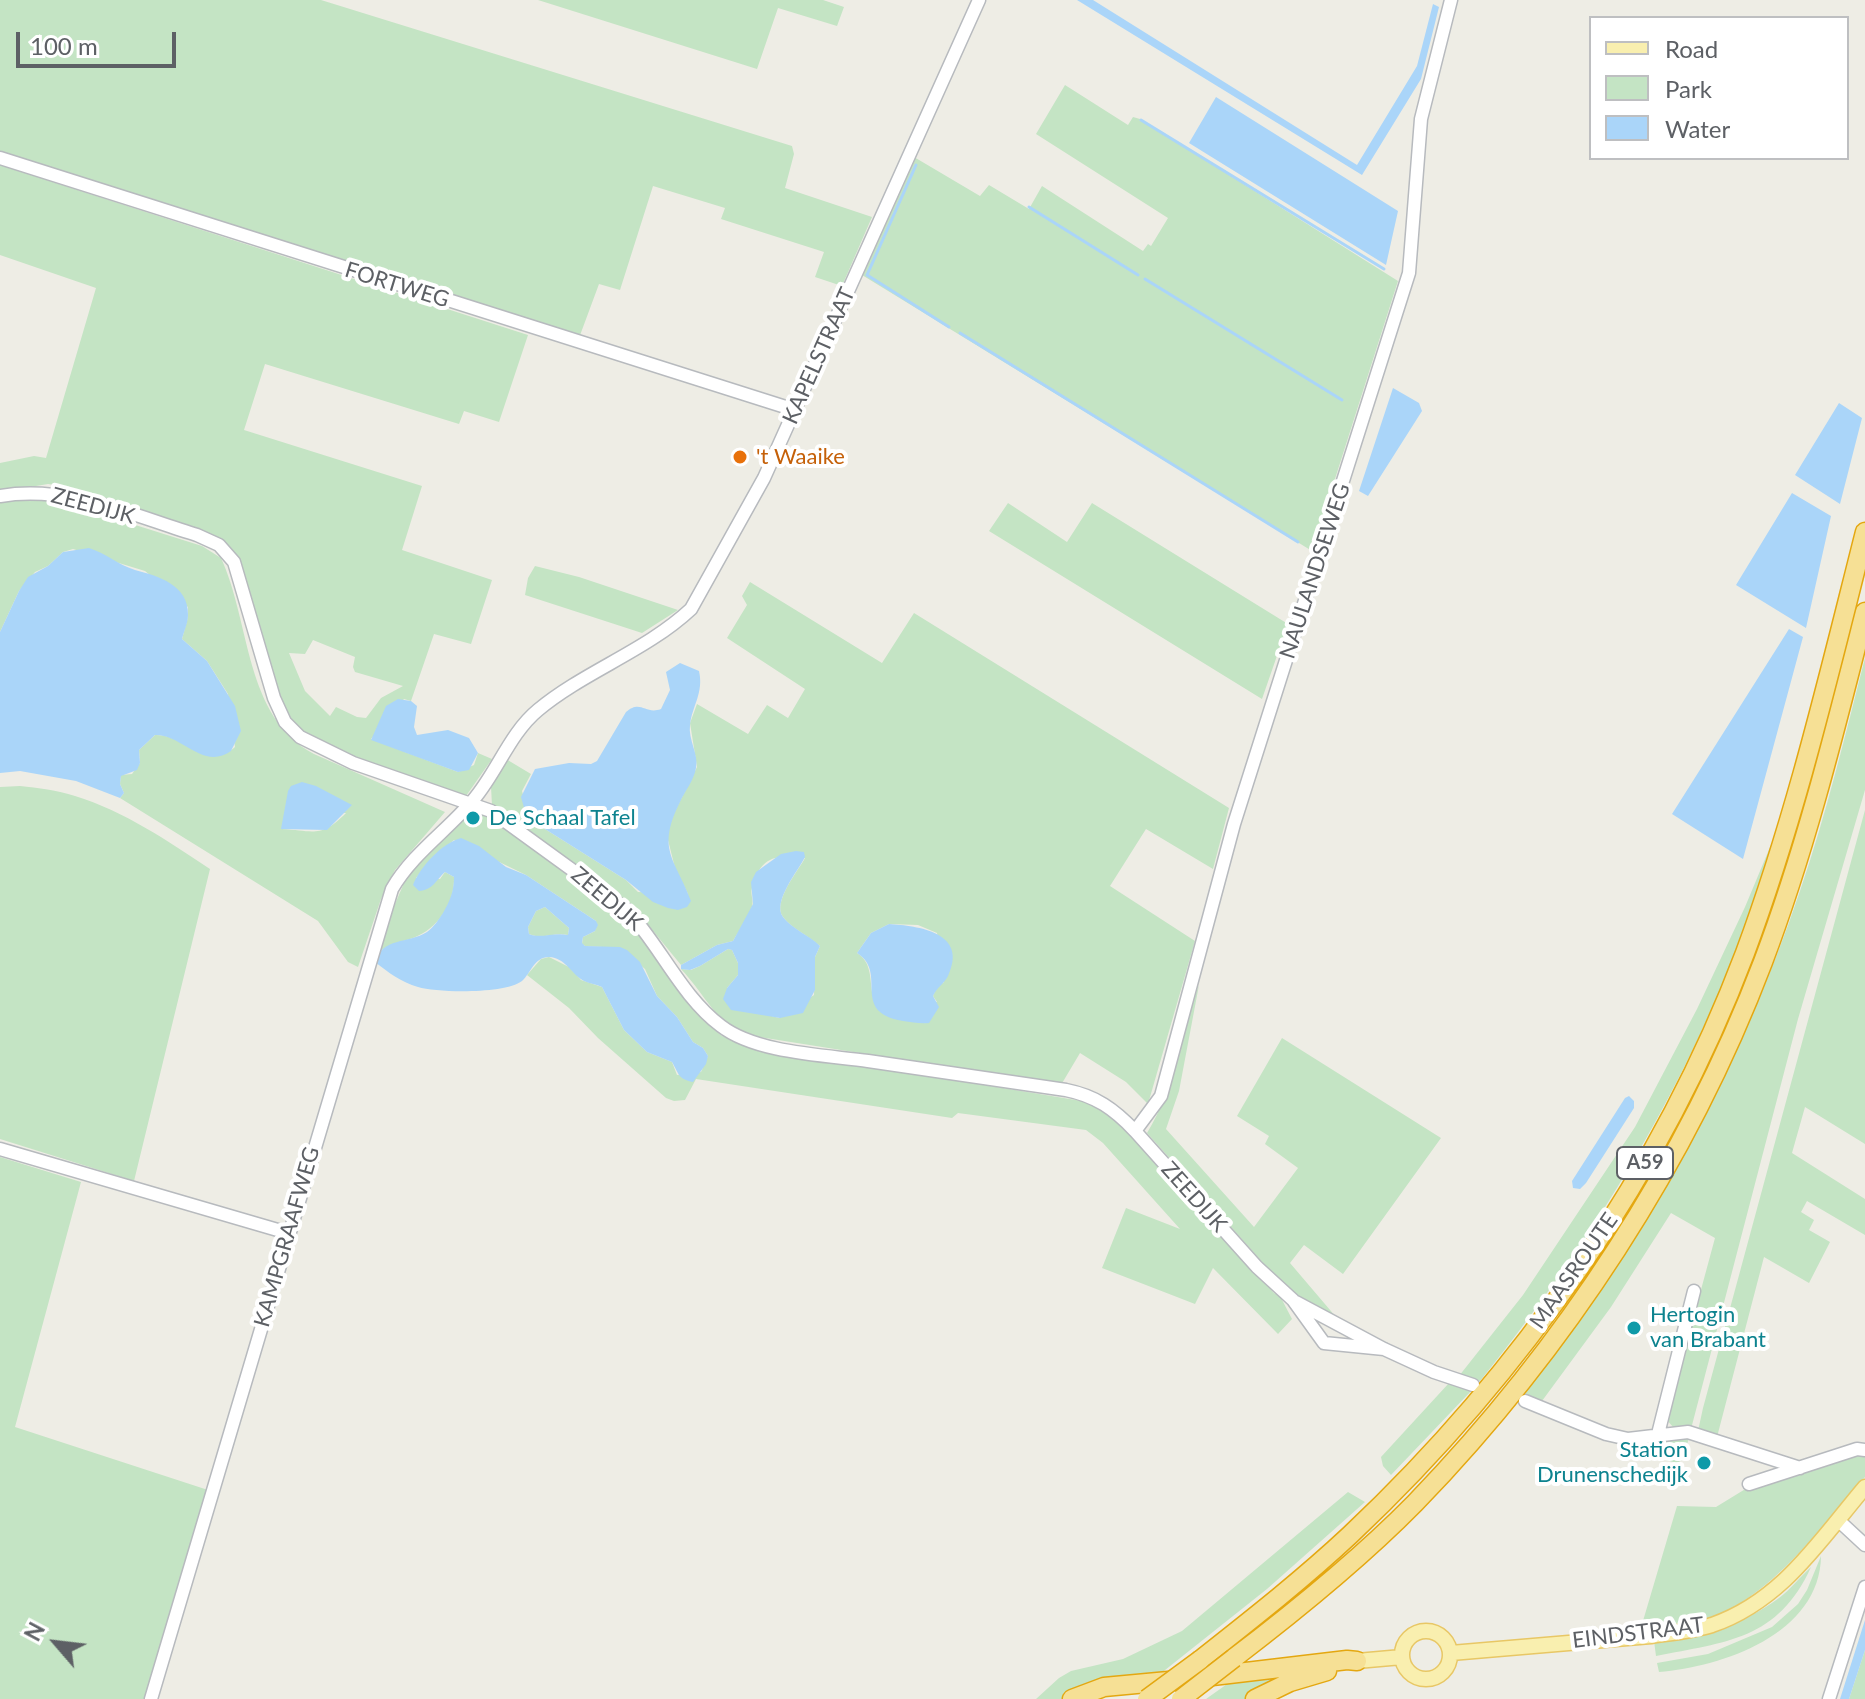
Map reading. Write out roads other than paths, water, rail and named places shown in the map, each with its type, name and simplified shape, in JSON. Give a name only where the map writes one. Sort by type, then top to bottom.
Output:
[{"type":"highway","name":"MAASROUTE","points":[[1147,1699],[1200,1660],[1352,1533],[1442,1441],[1538,1325],[1601,1235],[1642,1167],[1699,1059],[1739,969],[1797,799],[1865,532]]},
{"type":"highway","name":"MAASROUTE","points":[[1181,1699],[1327,1585],[1368,1548],[1461,1452],[1527,1374],[1582,1300],[1645,1202],[1713,1077],[1768,950],[1816,804],[1865,612]]},
{"type":"highway","points":[[1072,1699],[1116,1685],[1357,1661]]},
{"type":"highway","points":[[1255,1699],[1290,1682],[1357,1661]]},
{"type":"main road","name":"EINDSTRAAT","points":[[1451,1653],[1651,1636],[1710,1625],[1744,1610],[1779,1586],[1865,1487]]},
{"type":"main road","points":[[1420,1631],[1438,1634],[1449,1645],[1451,1653],[1446,1670],[1431,1679],[1414,1676],[1408,1671],[1402,1657],[1406,1641],[1420,1631]]},
{"type":"main road","points":[[1357,1661],[1402,1657]]},
{"type":"street","name":"KAPELSTRAAT","points":[[471,802],[535,712],[566,689],[674,625],[691,609],[751,503],[795,410],[979,0]]},
{"type":"street","name":"NAULANDSEWEG","points":[[1135,1131],[1161,1096],[1234,824],[1409,273],[1421,119],[1451,0]]},
{"type":"street","name":"FORTWEG","points":[[0,158],[795,410]]},
{"type":"street","name":"ZEEDIJK","points":[[0,496],[29,492],[55,493],[197,535],[219,545],[234,562],[274,698],[285,722],[300,737],[353,763],[491,811],[626,909],[643,927],[699,1006],[724,1029],[752,1042],[1078,1092],[1106,1104],[1135,1131],[1257,1267],[1293,1300],[1324,1343],[1384,1349]]},
{"type":"street","name":"KAMPGRAAFWEG","points":[[151,1699],[392,889],[418,853],[471,802]]},
{"type":"street","points":[[0,1149],[288,1233]]},
{"type":"street","points":[[1658,1434],[1694,1291]]},
{"type":"street","name":"ZEEDIJK","points":[[1293,1300],[1384,1349],[1434,1372],[1473,1385]]},
{"type":"street","points":[[1525,1401],[1606,1434],[1628,1439],[1688,1432],[1800,1468]]},
{"type":"street","points":[[1749,1484],[1857,1449],[1865,1450]]},
{"type":"street","points":[[1838,1520],[1865,1545]]},
{"type":"street","points":[[1829,1699],[1865,1587]]},
{"type":"water","points":[[1077,0],[1093,0],[1357,165],[1417,66],[1433,4],[1439,7],[1421,79],[1362,175]]},
{"type":"water","points":[[1216,97],[1398,211],[1386,265],[1189,143]]},
{"type":"water","points":[[1393,388],[1419,403],[1422,411],[1368,496],[1359,491]]},
{"type":"water","points":[[1839,403],[1862,418],[1840,504],[1795,475]]},
{"type":"water","points":[[1792,493],[1831,516],[1806,628],[1736,585]]},
{"type":"water","points":[[89,548],[178,589],[187,605],[188,615],[182,639],[207,661],[235,706],[241,731],[231,751],[211,757],[165,736],[155,735],[139,750],[137,770],[121,776],[124,793],[120,798],[76,781],[20,771],[0,773],[0,632],[28,577],[48,566],[63,552]]},
{"type":"water","points":[[1789,629],[1803,637],[1743,859],[1672,814]]},
{"type":"water","points":[[680,663],[699,671],[700,679],[690,725],[696,768],[669,832],[670,853],[691,901],[687,907],[678,910],[653,902],[626,880],[537,824],[525,811],[521,797],[535,769],[597,761],[631,708],[661,709],[670,690],[666,672]]},
{"type":"water","points":[[398,699],[411,701],[417,706],[414,727],[417,735],[448,730],[469,738],[478,753],[469,770],[458,772],[371,740],[386,706]]},
{"type":"water","points":[[302,782],[352,805],[327,830],[281,829],[288,791],[291,786]]},
{"type":"water","points":[[461,838],[479,846],[506,867],[526,875],[596,921],[595,931],[583,937],[585,946],[620,947],[640,962],[657,996],[708,1056],[693,1082],[682,1078],[672,1062],[647,1052],[624,1030],[602,987],[584,981],[555,958],[540,960],[522,981],[513,985],[471,991],[418,987],[395,977],[375,962],[383,948],[427,932],[443,913],[451,896],[454,877],[445,872],[431,887],[419,891],[413,885],[432,857]],"holes":[[[545,907],[569,928],[568,935],[538,936],[529,934],[528,927],[536,911]]]},
{"type":"water","points":[[804,852],[805,857],[783,895],[780,911],[787,921],[820,946],[815,957],[815,990],[803,1013],[780,1018],[731,1010],[723,999],[727,988],[738,975],[738,963],[732,950],[728,949],[690,970],[681,969],[681,965],[717,945],[733,941],[753,904],[751,882],[756,872],[781,854]]},
{"type":"water","points":[[889,924],[937,934],[952,950],[953,961],[948,976],[933,996],[939,1007],[929,1023],[887,1016],[873,1001],[870,971],[866,961],[857,953],[871,933]]},
{"type":"water","points":[[1629,1096],[1634,1101],[1634,1108],[1586,1183],[1580,1189],[1573,1188],[1572,1181]]},
{"type":"water","points":[[1865,1620],[1865,1650],[1849,1699],[1840,1699]]},
{"type":"waterway","points":[[1141,120],[1384,269]]},
{"type":"waterway","points":[[916,165],[867,275],[949,327]]},
{"type":"waterway","points":[[1029,207],[1138,275]]},
{"type":"waterway","points":[[1145,279],[1342,400]]},
{"type":"waterway","points":[[960,333],[1298,542]]},
{"type":"place","name":"'t Waaike","points":[[740,457]]},
{"type":"place","name":"De Schaal Tafel","points":[[473,818]]},
{"type":"place","name":"Hertogin van Brabant","points":[[1634,1328]]},
{"type":"place","name":"Station Drunenschedijk","points":[[1704,1463]]}]
